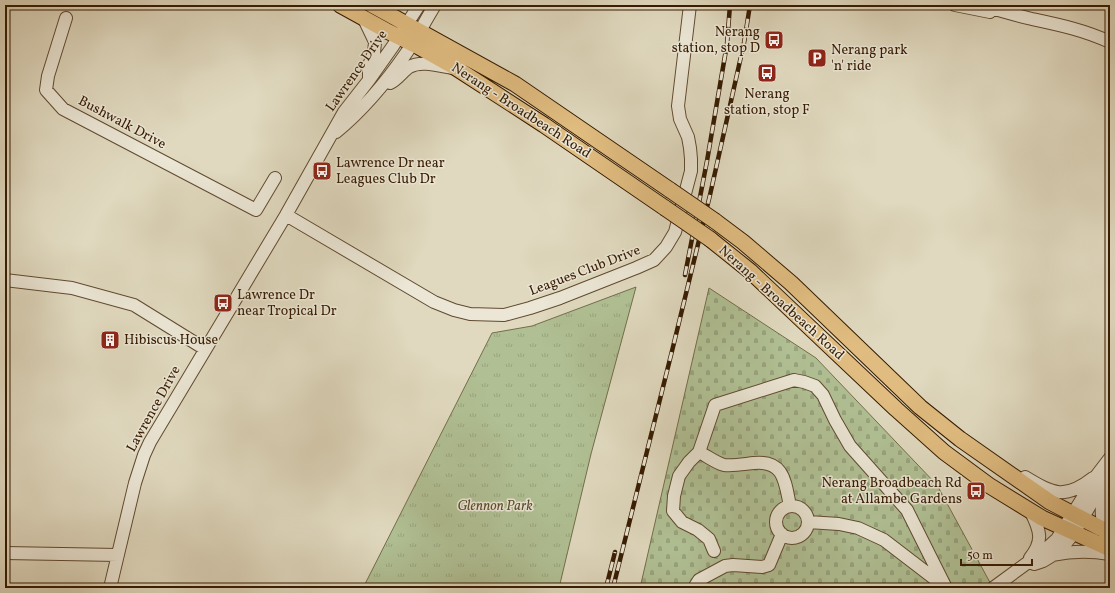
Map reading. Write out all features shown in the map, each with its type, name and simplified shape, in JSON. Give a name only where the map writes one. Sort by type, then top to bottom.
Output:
[{"type":"main road","name":"Nerang - Broadbeach Road","points":[[340,5],[368,11],[380,28],[410,34],[515,84],[670,190],[743,242],[780,273],[920,407],[960,440],[1045,498],[1110,533]]},
{"type":"main road","name":"Nerang - Broadbeach Road","points":[[410,34],[456,68],[544,124],[710,239],[750,271],[920,431],[966,469],[1031,512],[1110,549]]},
{"type":"street","points":[[410,34],[419,5]]},
{"type":"street","points":[[410,34],[435,5]]},
{"type":"street","name":"Leagues Club Drive","points":[[286,215],[434,302],[454,310],[470,314],[504,315],[530,308],[567,295],[654,260],[666,247],[675,232],[691,171],[691,154],[689,143],[680,119],[678,106],[690,5]]},
{"type":"street","points":[[955,5],[1032,19]]},
{"type":"street","points":[[981,5],[1080,30],[1110,42]]},
{"type":"street","points":[[368,11],[376,42],[374,53],[369,65],[369,80]]},
{"type":"street","name":"Bushwalk Drive","points":[[66,18],[48,76],[46,90],[63,109],[256,210],[275,178]]},
{"type":"street","name":"Lawrence Drive","points":[[110,588],[135,483],[150,442],[286,215],[344,112],[369,80],[410,34]]},
{"type":"street","name":"Lawrence Drive","points":[[332,135],[351,120],[380,88],[406,54],[410,34]]},
{"type":"street","points":[[380,88],[394,81],[400,74],[411,66],[423,63],[456,68]]},
{"type":"street","points":[[5,280],[72,288],[134,305],[205,349]]},
{"type":"street","points":[[714,551],[709,539],[698,530],[682,522],[674,511],[674,496],[679,476],[689,462],[700,452],[715,405],[794,380],[815,386],[823,395],[850,446],[907,510],[947,588]]},
{"type":"street","points":[[960,440],[1045,489],[1059,493],[1072,491],[1084,485],[1097,475]]},
{"type":"street","points":[[700,452],[722,464],[739,466],[764,462],[773,465],[780,471],[785,482],[790,506]]},
{"type":"street","points":[[1021,568],[1043,561],[1053,555],[1066,543],[1069,530],[1097,475],[1110,458]]},
{"type":"street","points":[[1077,516],[1110,471]]},
{"type":"street","points":[[1110,475],[1104,492],[1102,511],[1104,524],[1110,533]]},
{"type":"street","points":[[790,506],[799,507],[804,511],[808,519],[806,530],[800,536],[794,538],[790,538],[782,534],[776,524],[776,519],[779,513],[784,508],[790,506]]},
{"type":"street","points":[[1021,568],[1036,550],[1039,541],[1038,525],[1031,512]]},
{"type":"street","points":[[808,522],[839,524],[858,528],[884,540],[947,588]]},
{"type":"street","points":[[993,588],[1045,550],[1069,530]]},
{"type":"street","points":[[694,588],[700,580],[725,566],[733,565],[762,567],[769,565],[782,534]]},
{"type":"street","points":[[5,552],[118,555]]},
{"type":"street","points":[[1053,555],[1098,552],[1110,554]]},
{"type":"green space","name":"Glennon Park","points":[[636,287],[591,454],[559,588],[363,588],[492,333],[532,326]]},
{"type":"green space","points":[[709,288],[816,358],[937,485],[993,588],[640,588]]},
{"type":"railway","points":[[685,275],[707,161],[727,44],[730,5]]},
{"type":"railway","points":[[613,588],[710,195],[744,43],[750,5]]},
{"type":"railway","points":[[606,588],[615,552]]},
{"type":"place","name":"Nerang station, stop D","points":[[774,40]]},
{"type":"place","name":"Nerang park 'n' ride","points":[[817,58]]},
{"type":"place","name":"Nerang station, stop F","points":[[767,73]]},
{"type":"place","name":"Lawrence Dr near Leagues Club Dr","points":[[322,171]]},
{"type":"place","name":"Lawrence Dr near Tropical Dr","points":[[223,303]]},
{"type":"place","name":"Hibiscus House","points":[[110,340]]},
{"type":"place","name":"Nerang Broadbeach Rd at Allambe Gardens","points":[[976,491]]}]
